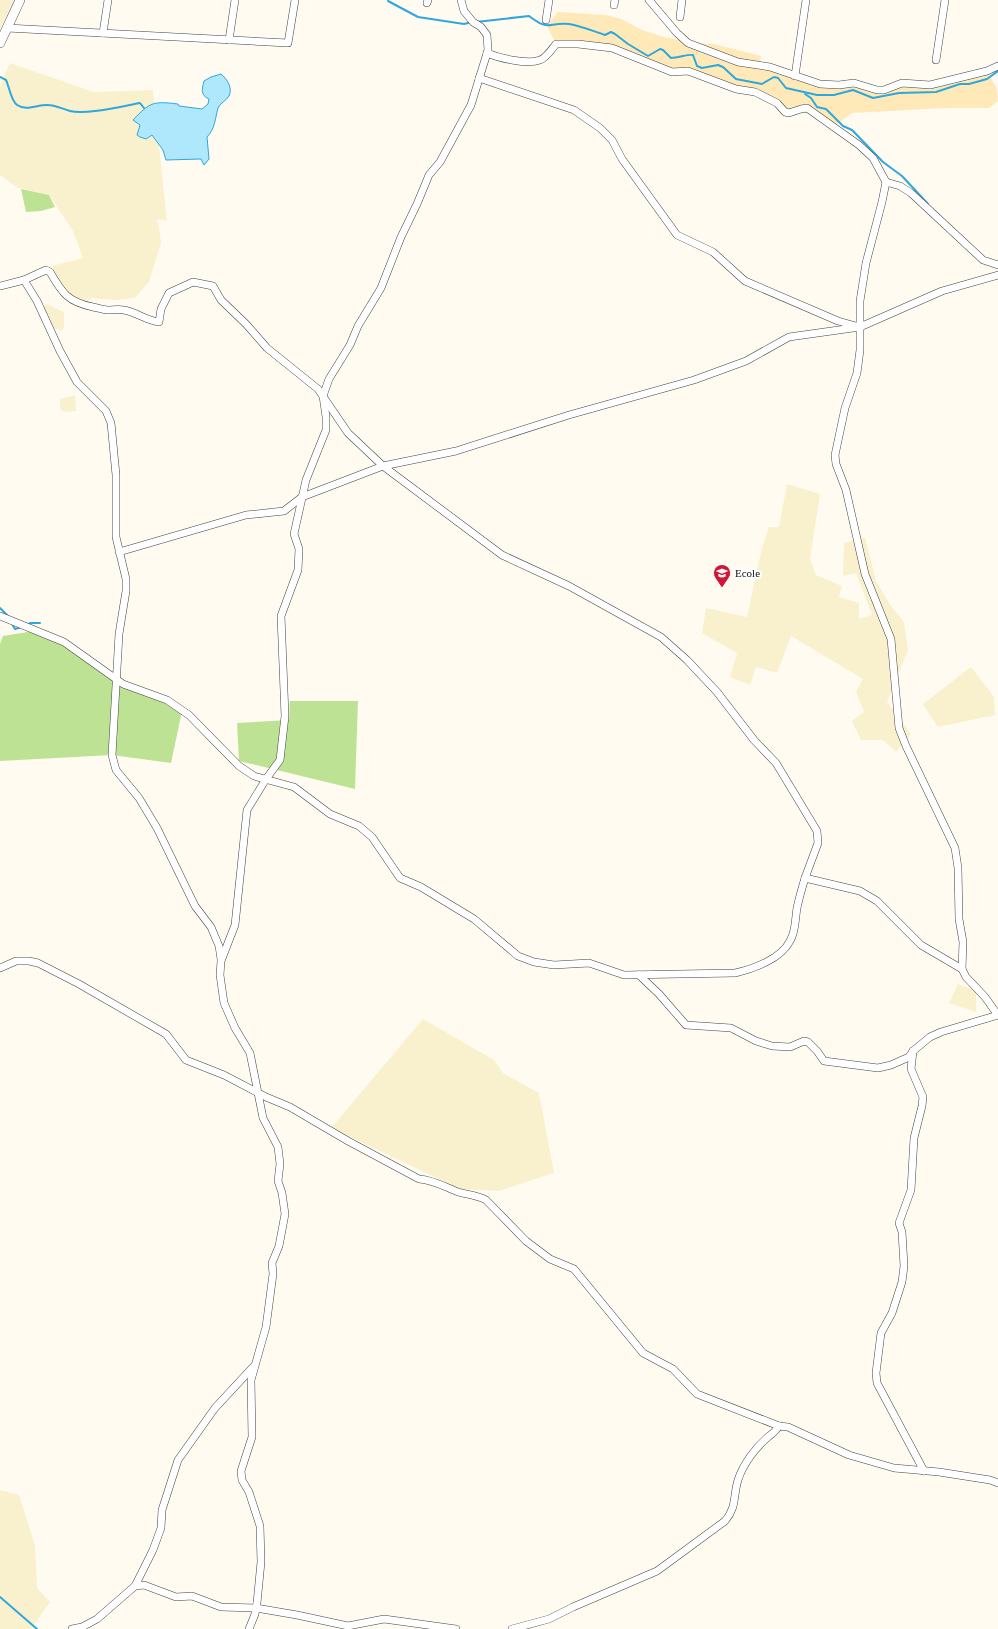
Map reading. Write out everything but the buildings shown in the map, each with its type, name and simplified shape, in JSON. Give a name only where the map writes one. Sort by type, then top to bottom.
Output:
[{"type":"street","points":[[0,43],[20,0]]},
{"type":"street","points":[[102,33],[108,0]]},
{"type":"street","points":[[229,40],[235,0]]},
{"type":"street","points":[[7,28],[288,43],[295,0]]},
{"type":"street","points":[[221,961],[234,924],[247,810],[266,779],[280,760],[284,716],[281,616],[298,570],[299,549],[294,534],[306,480],[326,430],[323,396],[329,378],[350,345],[358,326],[381,288],[401,237],[418,204],[429,175],[440,162],[471,105],[487,53],[487,35],[481,27],[473,22],[464,11],[461,0]]},
{"type":"street","points":[[546,20],[549,0]]},
{"type":"street","points":[[649,0],[677,33],[688,43],[738,62],[770,67],[820,84],[839,85],[854,83],[876,90],[884,90],[902,83],[930,85],[987,71],[998,66]]},
{"type":"street","points":[[680,17],[682,0]]},
{"type":"street","points":[[795,76],[806,0]]},
{"type":"street","points":[[936,60],[945,0]]},
{"type":"street","points":[[487,53],[524,62],[541,60],[556,44],[578,44],[612,48],[672,72],[688,71],[736,89],[755,92],[777,103],[785,112],[789,113],[807,108],[852,140],[873,158],[886,182],[866,263],[860,301],[860,350],[857,373],[846,408],[835,455],[836,464],[846,490],[865,574],[891,639],[900,728],[906,746],[955,848],[958,868],[959,919],[963,942],[962,969],[966,978],[985,997],[998,1015],[930,1037],[913,1051],[909,1057],[891,1065],[878,1068],[824,1060],[808,1042],[804,1041],[790,1047],[772,1046],[756,1041],[731,1028],[686,1025],[660,994],[639,975]]},
{"type":"street","points":[[479,78],[574,110],[600,128],[612,140],[622,159],[677,235],[713,252],[745,281],[838,321],[860,327]]},
{"type":"street","points":[[886,182],[900,186],[911,193],[983,260],[998,265]]},
{"type":"street","points":[[0,286],[24,280],[46,270],[50,272],[66,296],[73,301],[107,310],[123,310],[138,314],[154,322],[159,322],[161,309],[169,293],[193,282],[213,286],[221,300],[246,324],[267,348],[318,389],[348,433],[383,466],[502,555],[570,586],[661,637],[687,660],[717,692],[754,740],[776,763],[817,831],[818,843],[805,878],[797,907],[795,929],[790,942],[767,962],[735,973],[624,975],[589,963],[554,965],[541,963],[518,956],[474,919],[421,887],[400,878],[372,837],[360,826],[330,814],[294,787],[254,776],[239,766],[189,716],[167,700],[123,684],[64,642],[0,616]]},
{"type":"street","points":[[119,552],[246,515],[284,511],[302,498],[383,466],[456,451],[569,415],[694,380],[746,361],[789,337],[860,327],[942,291],[998,275]]},
{"type":"street","points":[[24,280],[37,301],[77,382],[106,411],[111,423],[116,475],[116,537],[126,579],[126,591],[119,634],[112,755],[116,770],[139,798],[157,828],[195,906],[211,926],[219,946],[221,961],[220,975],[224,1004],[235,1028],[250,1053],[263,1118],[278,1148],[280,1164],[278,1181],[282,1193],[285,1214],[279,1246],[272,1263],[273,1274],[266,1327],[251,1380],[252,1437],[241,1471],[242,1480],[249,1492],[260,1526],[261,1562],[256,1608],[249,1629]]},
{"type":"street","points":[[805,878],[860,892],[877,901],[921,945],[962,969]]},
{"type":"street","points":[[0,968],[16,961],[38,963],[79,984],[166,1034],[186,1060],[224,1075],[257,1093],[290,1107],[348,1141],[419,1179],[431,1180],[460,1192],[478,1195],[486,1200],[526,1241],[550,1259],[574,1269],[643,1353],[673,1369],[697,1394],[779,1426],[788,1427],[849,1455],[894,1468],[998,1482]]},
{"type":"street","points":[[913,1051],[911,1069],[922,1097],[922,1106],[914,1138],[911,1190],[899,1223],[902,1232],[904,1266],[902,1282],[892,1313],[881,1333],[876,1374],[877,1383],[924,1471]]},
{"type":"street","points":[[72,1629],[82,1627],[97,1620],[135,1586],[153,1550],[161,1528],[162,1510],[178,1460],[215,1408],[254,1366]]},
{"type":"street","points":[[512,1629],[549,1619],[657,1571],[725,1520],[732,1512],[738,1480],[748,1460],[779,1426]]},
{"type":"street","points":[[135,1586],[144,1585],[176,1597],[192,1596],[221,1607],[256,1608],[348,1626],[384,1619],[456,1629]]},
{"type":"shaded area","points":[[0,0],[14,0],[0,29]]},
{"type":"shaded area","points":[[10,63],[94,92],[153,90],[167,221],[157,219],[161,243],[149,282],[135,298],[115,300],[92,298],[86,302],[78,300],[66,293],[52,266],[83,258],[73,231],[49,195],[18,188],[0,175],[0,86]]},
{"type":"shaded area","points":[[47,304],[64,312],[64,326],[62,331],[51,327],[43,306]]},
{"type":"shaded area","points":[[75,395],[76,411],[65,412],[60,409],[60,399]]},
{"type":"shaded area","points":[[787,484],[820,494],[810,559],[816,575],[842,586],[839,597],[859,603],[859,619],[872,615],[856,573],[843,576],[844,543],[865,537],[876,581],[891,606],[904,622],[908,650],[887,702],[911,734],[896,752],[883,740],[861,740],[852,721],[864,712],[856,692],[863,679],[791,636],[777,673],[756,667],[750,685],[730,677],[737,653],[702,633],[706,608],[747,617],[761,552],[769,527],[779,527]]},
{"type":"shaded area","points":[[971,667],[994,697],[995,715],[938,727],[923,704]]},
{"type":"shaded area","points":[[958,984],[976,991],[976,1012],[949,1003]]},
{"type":"shaded area","points":[[423,1019],[494,1060],[503,1073],[539,1093],[554,1173],[499,1191],[460,1189],[331,1128]]},
{"type":"shaded area","points":[[0,1490],[19,1495],[35,1545],[37,1588],[50,1602],[31,1629],[0,1629]]},
{"type":"green space","points":[[21,189],[49,195],[55,207],[41,211],[26,212]]},
{"type":"green space","points":[[34,631],[64,642],[123,684],[182,711],[171,763],[112,755],[0,761],[0,644],[3,636]]},
{"type":"green space","points":[[290,701],[358,701],[355,789],[239,761],[237,723],[289,720]]},
{"type":"sand","points":[[558,12],[606,15],[621,19],[642,30],[664,37],[694,43],[714,44],[761,56],[760,65],[820,84],[854,83],[877,90],[902,83],[930,85],[987,71],[997,89],[998,101],[989,108],[946,108],[852,113],[833,127],[807,108],[789,113],[777,103],[688,71],[672,72],[622,52],[556,44],[547,26]]},
{"type":"water","points":[[221,74],[229,84],[230,93],[228,98],[218,108],[213,127],[207,137],[209,159],[204,165],[201,159],[166,160],[163,150],[152,135],[146,139],[137,135],[140,125],[133,120],[144,109],[152,104],[170,103],[178,104],[179,106],[202,109],[208,104],[209,99],[203,94],[202,89],[204,81]]},
{"type":"waterway","points":[[388,1],[418,17],[464,24],[472,22]]},
{"type":"waterway","points":[[476,22],[529,16],[545,25],[569,24],[605,35],[611,32],[648,56],[660,49],[671,58],[693,55],[697,66],[702,68],[718,65],[723,67],[736,79],[762,84],[774,77],[778,78],[786,88],[817,95],[834,95],[853,90],[873,98],[899,93],[936,92],[960,84],[969,84],[987,79],[998,71]]},
{"type":"waterway","points":[[0,77],[6,80],[15,103],[24,108],[50,105],[70,111],[85,112],[105,110],[140,103],[144,108]]},
{"type":"waterway","points":[[805,94],[811,98],[817,107],[826,109],[843,126],[852,130],[883,162],[902,176],[928,204]]},
{"type":"waterway","points":[[0,608],[8,616]]},
{"type":"waterway","points":[[28,624],[40,623]]},
{"type":"waterway","points":[[12,624],[15,629],[22,627]]},
{"type":"waterway","points":[[0,1597],[37,1629]]},
{"type":"place","name":"Ecole","points":[[722,588]]}]
